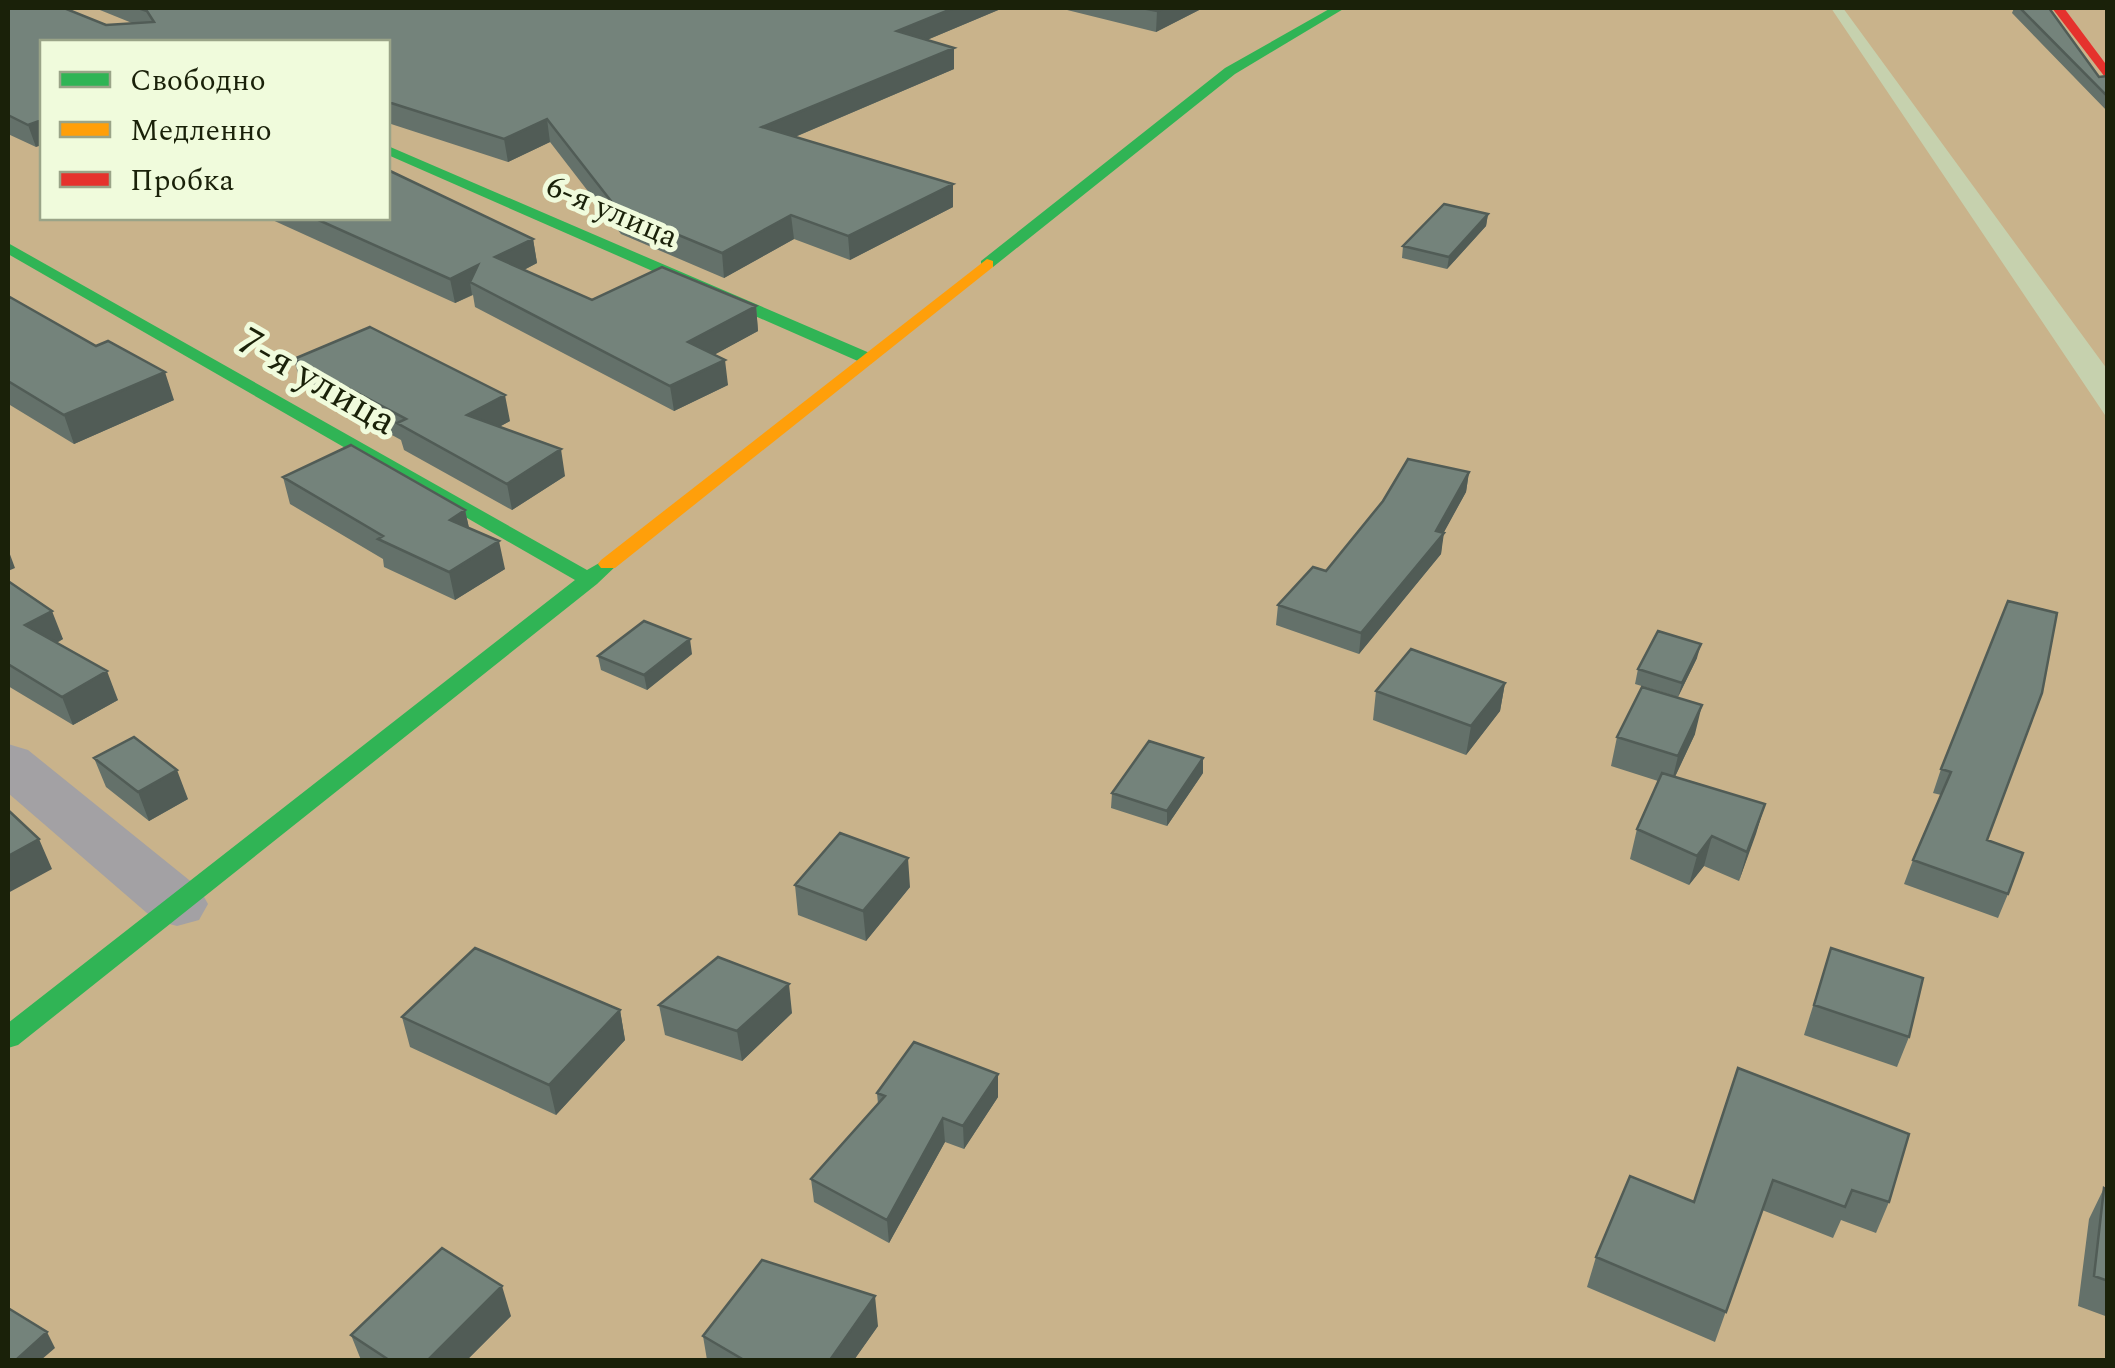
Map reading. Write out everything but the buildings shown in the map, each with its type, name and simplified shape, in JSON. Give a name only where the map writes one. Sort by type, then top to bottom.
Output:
[{"type":"street","points":[[8,1038],[1230,70],[1339,8]]},
{"type":"street","points":[[2058,8],[2108,77]]},
{"type":"street","name":"6-я улица","points":[[390,151],[866,358]]},
{"type":"street","name":"7-я улица","points":[[8,248],[590,580]]},
{"type":"street","points":[[8,763],[176,904]]},
{"type":"shaded area","points":[[8,8],[1831,8],[2107,418],[2107,1360],[8,1360]]},
{"type":"shaded area","points":[[1843,8],[2107,8],[2107,369]]},
{"type":"traffic: fast","points":[[987,264],[1230,71],[1339,8]]},
{"type":"traffic: fast","points":[[390,151],[866,358]]},
{"type":"traffic: fast","points":[[8,248],[590,580]]},
{"type":"traffic: fast","points":[[8,1038],[608,564]]},
{"type":"traffic: slow","points":[[608,564],[987,264]]},
{"type":"traffic: jam","points":[[2058,8],[2108,77]]}]
